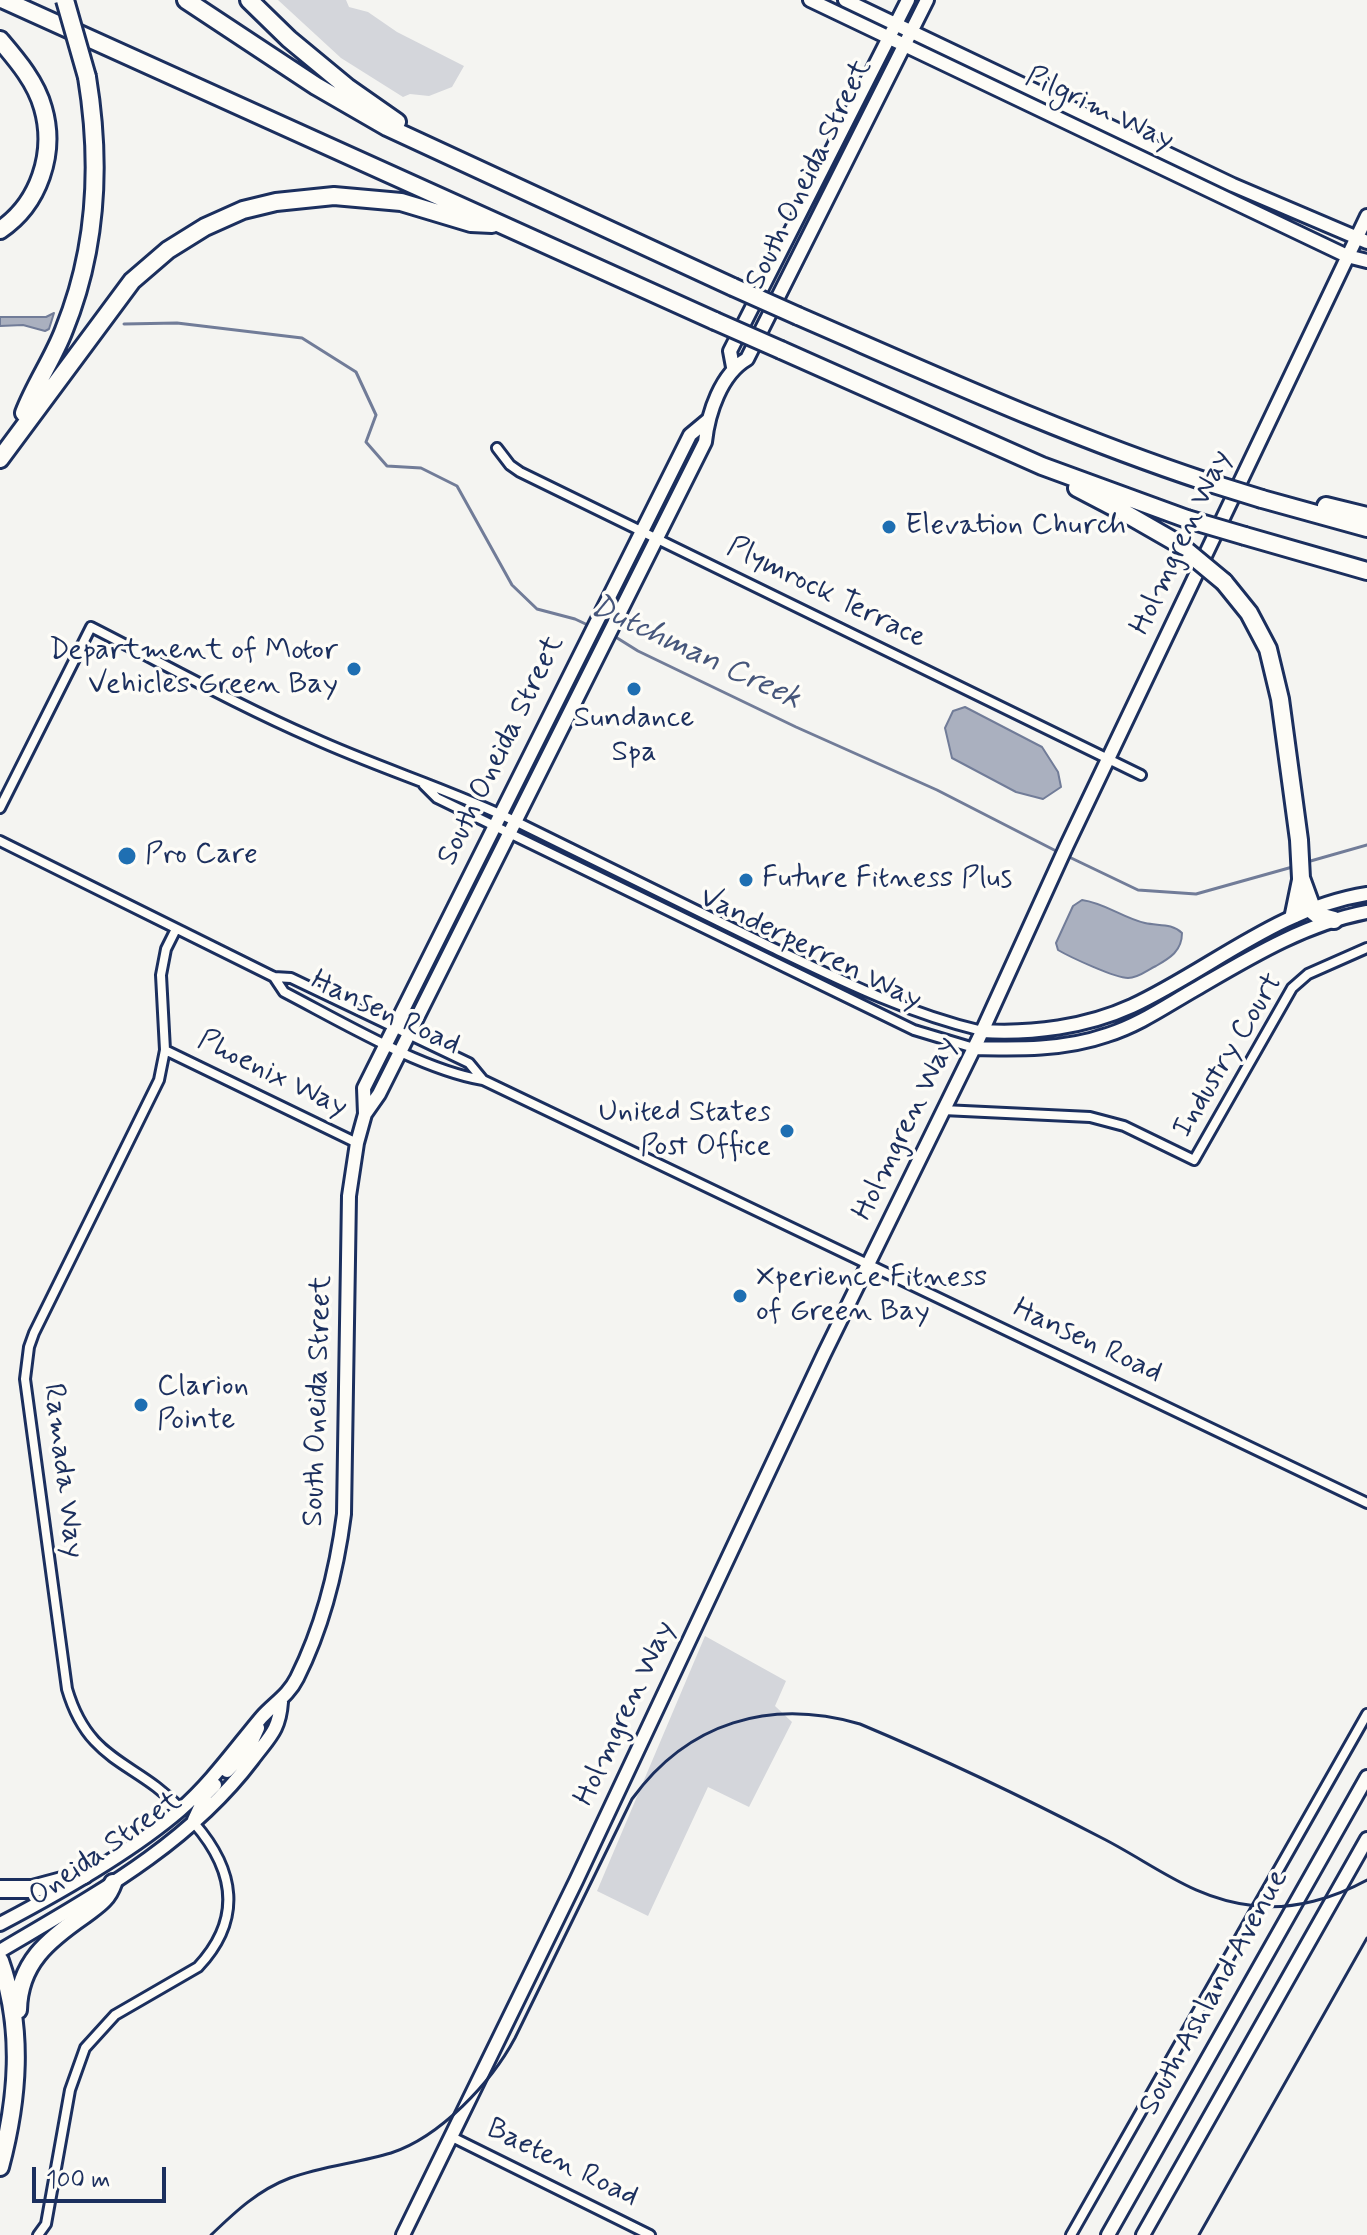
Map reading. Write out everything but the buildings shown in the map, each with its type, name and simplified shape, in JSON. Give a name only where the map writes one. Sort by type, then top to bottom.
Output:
[{"type":"highway","points":[[4,0],[1042,466],[1187,519],[1367,571]]},
{"type":"highway","points":[[11,444],[59,341],[80,285],[89,241],[96,179],[94,131],[87,77],[65,0]]},
{"type":"highway","points":[[186,0],[316,86],[387,127],[798,316],[1117,452],[1208,482],[1367,516]]},
{"type":"highway","points":[[249,0],[289,39],[347,87],[424,142]]},
{"type":"highway","points":[[0,40],[34,86],[43,108],[48,141],[42,176],[35,192],[18,214],[0,230]]},
{"type":"highway","points":[[0,459],[132,281],[168,250],[205,227],[243,210],[276,202],[334,196],[401,202],[471,223],[506,225]]},
{"type":"highway","points":[[1042,466],[1177,543],[1224,582],[1249,613],[1268,649],[1280,699],[1299,840],[1301,878],[1294,914]]},
{"type":"highway","points":[[1264,495],[1367,528]]},
{"type":"highway","points":[[1301,878],[1316,915],[1334,920]]},
{"type":"highway","points":[[0,1889],[32,1889],[84,1875]]},
{"type":"highway","points":[[0,2167],[12,2113],[18,1996],[26,1970],[33,1958],[65,1927],[108,1897],[113,1883]]},
{"type":"highway","points":[[0,1961],[16,2039]]},
{"type":"street","name":"Pilgrim Way","points":[[810,0],[1347,256],[1367,261]]},
{"type":"street","name":"Pilgrim Way","points":[[845,0],[1233,185],[1361,240]]},
{"type":"street","name":"South Oneida Street","points":[[733,367],[730,351],[908,0]]},
{"type":"street","name":"South Oneida Street","points":[[365,1114],[379,1094],[705,442],[708,420],[733,367],[747,359],[927,0]]},
{"type":"street","name":"Holmgren Way","points":[[403,2235],[824,1354],[974,1048],[1347,256],[1361,240],[1367,216]]},
{"type":"street","name":"South Oneida Street","points":[[0,1924],[112,1859],[181,1809],[230,1757],[264,1714],[281,1702],[296,1680],[319,1623],[340,1547],[347,1482],[349,1196],[365,1114],[364,1088],[384,1042],[690,435],[708,420]]},
{"type":"street","name":"Plymrock Terrace","points":[[497,448],[520,472],[1141,775]]},
{"type":"street","name":"Vanderperren Way","points":[[0,808],[91,627],[313,739],[422,784],[437,797],[512,826],[898,1006],[936,1020],[982,1031],[1035,1031],[1128,1008],[1294,914],[1367,894]]},
{"type":"street","name":"Vanderperren Way","points":[[512,826],[914,1030],[974,1048],[1072,1046],[1108,1035],[1137,1024],[1301,932],[1367,912]]},
{"type":"street","name":"Hansen Road","points":[[0,841],[274,977],[291,978],[469,1063],[483,1080]]},
{"type":"street","name":"Ramada Way","points":[[176,929],[166,949],[161,975],[165,1050],[153,1094],[34,1333],[25,1379],[67,1689],[72,1704],[99,1748],[157,1785],[181,1809]]},
{"type":"street","name":"Industry Court","points":[[943,1110],[1090,1117],[1124,1126],[1194,1160],[1292,988],[1308,974],[1367,948]]},
{"type":"street","name":"Hansen Road","points":[[274,977],[284,992],[400,1050],[461,1076],[483,1080],[1367,1503]]},
{"type":"street","name":"Phoenix Way","points":[[165,1050],[357,1143]]},
{"type":"street","name":"Oneida Street","points":[[0,1951],[113,1883],[194,1823],[222,1797],[279,1724],[281,1702]]},
{"type":"street","points":[[38,2235],[46,2224],[74,2073],[85,2048],[115,2015],[198,1967],[223,1930],[229,1901],[225,1872],[212,1844],[194,1823],[195,1816],[206,1794],[249,1748],[264,1714]]},
{"type":"street","points":[[1071,2235],[1367,1714]]},
{"type":"street","name":"South Ashland Avenue","points":[[1108,2235],[1367,1777]]},
{"type":"street","points":[[113,1883],[128,1866],[171,1832],[181,1809]]},
{"type":"street","name":"South Ashland Avenue","points":[[1143,2235],[1367,1839]]},
{"type":"street","name":"Baeten Road","points":[[452,2137],[650,2235]]},
{"type":"shaded area","points":[[278,0],[346,0],[349,7],[368,12],[397,32],[464,66],[452,87],[429,96],[410,94],[403,97],[341,58]]},
{"type":"shaded area","points":[[705,1636],[786,1681],[775,1706],[792,1722],[749,1807],[708,1787],[648,1916],[597,1891]]},
{"type":"water","points":[[54,313],[49,329],[45,331],[23,325],[0,326],[0,317],[46,317]]},
{"type":"water","points":[[965,707],[1042,747],[1058,772],[1061,787],[1043,799],[1016,792],[952,758],[945,728],[953,711]]},
{"type":"water","points":[[1082,900],[1137,921],[1174,928],[1182,933],[1180,945],[1166,960],[1132,978],[1113,975],[1082,962],[1058,950],[1056,943],[1073,906]]},
{"type":"waterway","name":"Dutchman Creek","points":[[124,324],[177,323],[302,338],[356,372],[376,415],[366,442],[387,466],[421,468],[457,486],[512,585],[537,609],[592,627]]},
{"type":"waterway","name":"Dutchman Creek","points":[[614,636],[638,651],[937,790],[1060,853]]},
{"type":"waterway","name":"Dutchman Creek","points":[[1307,862],[1367,845]]},
{"type":"waterway","name":"Dutchman Creek","points":[[1067,856],[1138,890],[1196,894],[1296,866]]},
{"type":"railway","points":[[211,2235],[248,2202],[278,2183],[315,2170],[391,2153],[428,2135],[462,2106],[492,2073],[515,2038],[632,1799],[654,1773],[679,1751],[733,1723],[763,1716],[794,1714],[860,1724],[1042,1808],[1213,1897],[1256,1906],[1285,1906],[1327,1897],[1367,1880]]},
{"type":"railway","points":[[1199,2235],[1367,1938]]},
{"type":"place","name":"Elevation Church","points":[[889,527]]},
{"type":"place","name":"Department of Motor Vehicles Green Bay","points":[[354,669]]},
{"type":"place","name":"Sundance Spa","points":[[634,689]]},
{"type":"place","name":"Pro Care","points":[[127,856]]},
{"type":"place","name":"Future Fitness Plus","points":[[746,880]]},
{"type":"place","name":"United States Post Office","points":[[787,1131]]},
{"type":"place","name":"Xperience Fitness of Green Bay","points":[[740,1296]]},
{"type":"place","name":"Clarion Pointe","points":[[141,1405]]}]
